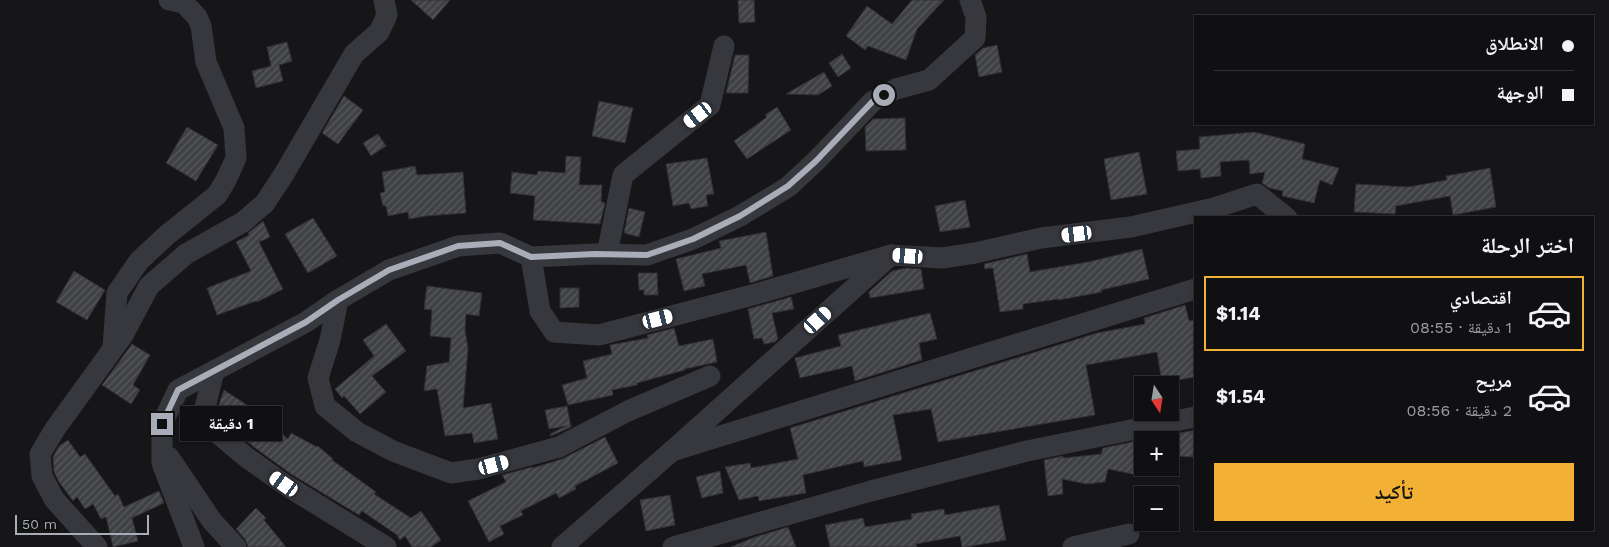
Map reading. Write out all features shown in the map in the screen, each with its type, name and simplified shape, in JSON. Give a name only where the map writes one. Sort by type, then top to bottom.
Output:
[{"type":"street","points":[[113,350],[116,293],[139,261],[217,194],[236,158],[234,128],[206,62],[201,26],[197,17],[184,3],[169,0]]},
{"type":"street","points":[[97,547],[54,499],[42,476],[40,454],[55,429],[123,335],[150,286],[186,254],[243,222],[265,203],[354,54],[379,32],[387,15],[384,0]]},
{"type":"street","points":[[194,547],[162,463],[162,424],[178,390],[306,322],[338,300],[389,270],[458,246],[500,243],[531,257],[607,254],[647,255],[693,239],[740,216],[788,186],[816,161],[873,101],[896,89],[929,80],[975,38],[976,17],[970,0]]},
{"type":"street","points":[[607,254],[623,175],[710,105],[724,46]]},
{"type":"street","points":[[531,257],[540,311],[554,332],[599,335],[756,294],[891,255],[942,258],[976,253],[1041,238],[1131,227],[1214,208],[1257,194],[1284,216]]},
{"type":"street","points":[[562,547],[891,255]]},
{"type":"street","points":[[672,451],[1194,289]]},
{"type":"street","points":[[338,300],[330,340],[318,378],[325,406],[357,432],[393,451],[451,473],[478,469],[559,447],[628,410],[710,376]]},
{"type":"street","points":[[214,371],[204,412],[215,431],[246,457],[284,484],[386,547]]},
{"type":"street","points":[[673,547],[871,491],[1027,451],[1194,417]]},
{"type":"street","points":[[162,447],[212,521],[236,547]]},
{"type":"street","points":[[1073,547],[1129,534]]},
{"type":"building","points":[[411,0],[450,0],[433,20]]},
{"type":"building","points":[[738,0],[754,0],[755,22],[739,23]]},
{"type":"building","points":[[912,0],[944,0],[917,29],[906,60],[868,46],[865,50],[846,36],[867,6],[892,24]]},
{"type":"building","points":[[287,42],[292,61],[279,65],[283,81],[256,88],[252,71],[271,66],[267,47]]},
{"type":"building","points":[[997,45],[1002,72],[979,77],[975,55],[983,48]]},
{"type":"building","points":[[842,54],[851,68],[838,77],[829,63]]},
{"type":"building","points":[[735,55],[749,55],[748,93],[726,93]]},
{"type":"building","points":[[824,72],[832,86],[818,95],[786,94]]},
{"type":"building","points":[[344,96],[363,110],[338,144],[322,133]]},
{"type":"building","points":[[599,101],[633,108],[625,143],[592,136]]},
{"type":"building","points":[[777,107],[791,130],[747,159],[734,141],[767,117],[765,115]]},
{"type":"building","points":[[905,118],[906,150],[866,151],[865,127],[873,119]]},
{"type":"building","points":[[187,127],[218,145],[196,181],[166,163]]},
{"type":"building","points":[[1254,132],[1305,144],[1302,159],[1339,168],[1332,185],[1320,180],[1314,203],[1282,196],[1283,191],[1269,188],[1262,183],[1265,172],[1250,174],[1249,160],[1220,162],[1221,176],[1201,178],[1200,169],[1178,171],[1176,151],[1200,149],[1199,137]]},
{"type":"building","points":[[378,134],[386,146],[371,156],[363,143]]},
{"type":"building","points":[[1139,152],[1147,194],[1111,200],[1104,159]]},
{"type":"building","points":[[566,156],[581,157],[579,185],[602,185],[601,202],[605,203],[600,224],[533,220],[535,196],[510,193],[512,172],[537,175],[538,171],[565,173]]},
{"type":"building","points":[[707,158],[714,194],[706,195],[708,206],[691,209],[689,203],[673,206],[666,164]]},
{"type":"building","points":[[415,166],[417,175],[463,172],[466,213],[409,219],[408,212],[388,216],[380,193],[385,192],[382,172]]},
{"type":"building","points":[[1490,168],[1496,207],[1453,215],[1450,196],[1396,206],[1395,214],[1354,212],[1356,184],[1408,187],[1447,180],[1446,176]]},
{"type":"building","points":[[965,200],[970,227],[940,232],[935,206]]},
{"type":"building","points":[[629,208],[645,212],[639,237],[624,233]]},
{"type":"building","points":[[313,218],[337,256],[308,273],[285,234]]},
{"type":"building","points":[[263,221],[270,237],[259,242],[283,289],[257,302],[217,315],[207,288],[251,271],[236,242],[249,235],[248,233]]},
{"type":"building","points":[[766,232],[773,276],[750,283],[746,265],[702,274],[705,286],[684,291],[676,259],[721,248],[719,241]]},
{"type":"building","points":[[1142,249],[1149,279],[1101,290],[1102,292],[1023,304],[1023,309],[1000,312],[993,268],[985,269],[984,264],[1027,254],[1030,272],[1088,262]]},
{"type":"building","points":[[906,268],[921,269],[924,289],[870,298],[869,292],[892,271]]},
{"type":"building","points":[[74,271],[105,290],[87,320],[56,302]]},
{"type":"building","points":[[638,273],[657,273],[658,295],[644,295],[644,290],[639,290]]},
{"type":"building","points":[[427,286],[482,293],[479,316],[466,314],[465,330],[468,348],[463,408],[491,403],[498,439],[474,443],[472,433],[445,436],[437,389],[424,391],[427,366],[449,362],[451,338],[430,336],[432,310],[424,309]]},
{"type":"building","points":[[560,288],[579,288],[579,307],[560,308]]},
{"type":"building","points":[[791,297],[794,309],[772,313],[778,339],[775,342],[764,344],[762,338],[754,339],[748,309]]},
{"type":"building","points":[[1185,305],[1189,321],[1194,320],[1194,377],[1179,380],[1179,376],[1161,376],[1157,352],[1086,365],[1095,415],[938,442],[931,409],[893,415],[902,460],[864,467],[863,461],[803,475],[806,493],[759,501],[758,496],[739,500],[725,467],[750,463],[751,468],[798,459],[790,428],[1097,333],[1145,324],[1144,318]]},
{"type":"building","points":[[930,313],[937,339],[919,343],[922,360],[855,381],[852,366],[800,378],[795,358],[841,346],[838,335]]},
{"type":"building","points":[[386,324],[406,351],[372,376],[386,392],[360,414],[335,389],[374,356],[363,340]]},
{"type":"building","points":[[674,328],[679,346],[713,339],[717,362],[685,369],[637,383],[637,385],[612,390],[613,395],[568,405],[562,385],[587,378],[583,361],[612,354],[610,345],[648,338],[647,335]]},
{"type":"building","points":[[132,344],[150,355],[133,385],[140,390],[131,404],[102,385]]},
{"type":"building","points":[[224,390],[253,409],[288,439],[291,433],[318,446],[332,460],[376,492],[374,494],[411,518],[421,511],[441,540],[431,547],[412,547],[405,536],[400,540],[397,535],[362,511],[359,515],[291,474],[225,423],[217,410]]},
{"type":"building","points":[[567,406],[571,427],[551,436],[550,434],[566,426],[549,429],[545,410]]},
{"type":"building","points":[[1194,430],[1194,457],[1179,456],[1179,433]]},
{"type":"building","points":[[605,437],[618,463],[575,486],[576,489],[559,498],[556,493],[521,511],[523,515],[500,526],[504,534],[489,542],[468,501],[506,482],[502,475],[562,459]]},
{"type":"building","points":[[68,440],[80,457],[85,454],[115,496],[118,494],[124,507],[159,491],[164,503],[132,518],[138,541],[113,547],[106,517],[101,519],[93,504],[85,509],[77,497],[73,501],[59,482],[54,472],[53,457],[59,446]]},
{"type":"building","points":[[1134,442],[1134,474],[1108,469],[1105,482],[1086,484],[1062,479],[1063,494],[1048,496],[1044,460],[1063,456],[1063,458],[1101,454],[1103,448]]},
{"type":"building","points":[[720,471],[723,493],[702,498],[696,477]]},
{"type":"building","points":[[670,495],[675,525],[646,531],[640,500]]},
{"type":"building","points":[[999,505],[1006,540],[966,547],[962,547],[960,536],[916,544],[917,547],[830,547],[825,525],[863,518],[865,527],[912,519],[911,514],[944,509],[945,515]]},
{"type":"building","points":[[256,508],[266,518],[264,520],[286,547],[248,547],[245,539],[236,529]]},
{"type":"building","points":[[788,527],[796,547],[731,547],[755,537]]},
{"type":"route","points":[[162,424],[178,390],[306,322],[338,300],[389,270],[458,246],[500,243],[531,257],[595,254],[647,255],[693,239],[740,216],[788,186],[816,161],[873,101],[884,95]]}]
